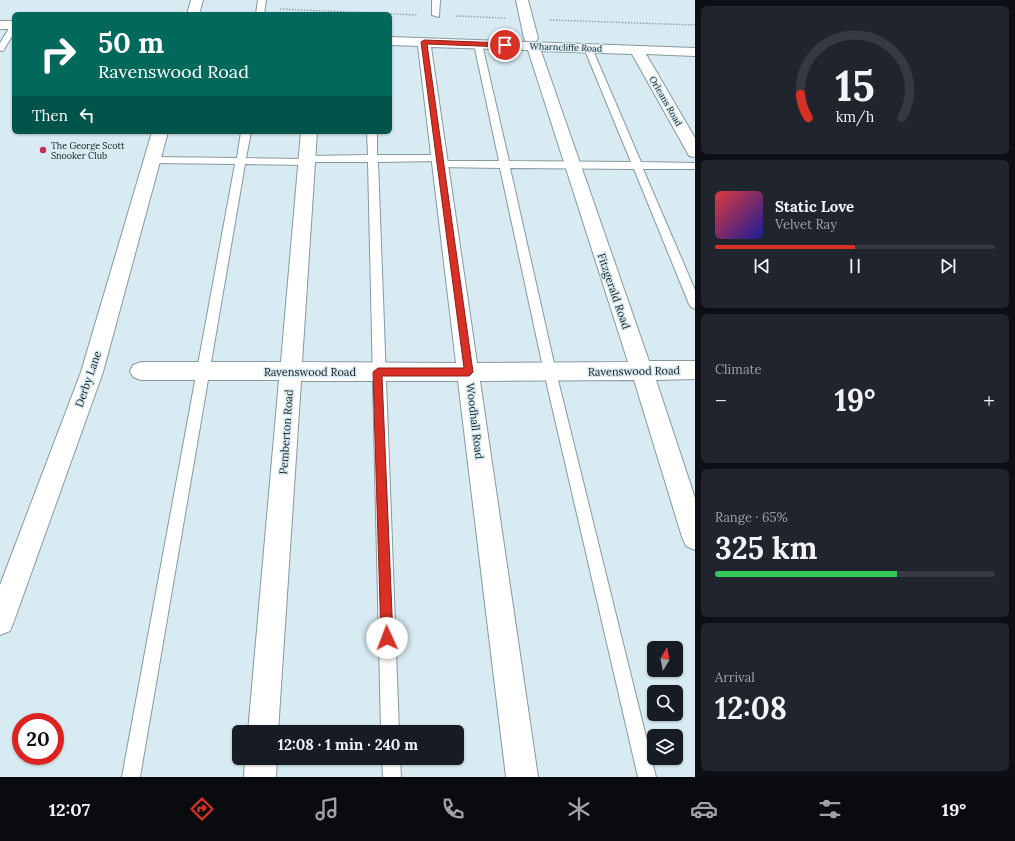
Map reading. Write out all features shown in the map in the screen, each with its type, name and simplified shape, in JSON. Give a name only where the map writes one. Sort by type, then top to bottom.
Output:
[{"type":"street","points":[[194,12],[197,0]]},
{"type":"street","name":"Fitzgerald Road","points":[[522,0],[532,42],[571,165],[642,371],[695,537]]},
{"type":"street","points":[[0,25],[12,26]]},
{"type":"street","name":"Wharncliffe Road","points":[[392,41],[478,44],[532,42],[588,48],[695,52]]},
{"type":"street","name":"Woodhall Road","points":[[424,42],[522,777]]},
{"type":"street","name":"Orleans Road","points":[[637,50],[695,152]]},
{"type":"street","name":"Derby Lane","points":[[0,621],[92,372],[159,134]]},
{"type":"street","name":"Pemberton Road","points":[[264,725],[309,134]]},
{"type":"street","name":"Ravenswood Road","points":[[141,371],[550,372],[695,370]]},
{"type":"street","points":[[260,777],[261,765]]},
{"type":"lane","points":[[436,0],[436,15]]},
{"type":"lane","points":[[0,49],[12,29]]},
{"type":"lane","points":[[478,44],[550,372],[647,777]]},
{"type":"lane","points":[[588,48],[695,304]]},
{"type":"lane","points":[[131,777],[246,134]]},
{"type":"lane","points":[[372,134],[390,725]]},
{"type":"lane","points":[[152,160],[241,161],[373,159],[504,164],[695,166]]},
{"type":"lane","points":[[391,765],[392,777]]},
{"type":"path","points":[[261,7],[370,12]]},
{"type":"path","points":[[392,13],[695,25]]},
{"type":"place","name":"The George Scott Snooker Club","points":[[43,150]]},
{"type":"route","points":[[387,638],[378,372],[469,372],[424,42],[505,45]]}]
